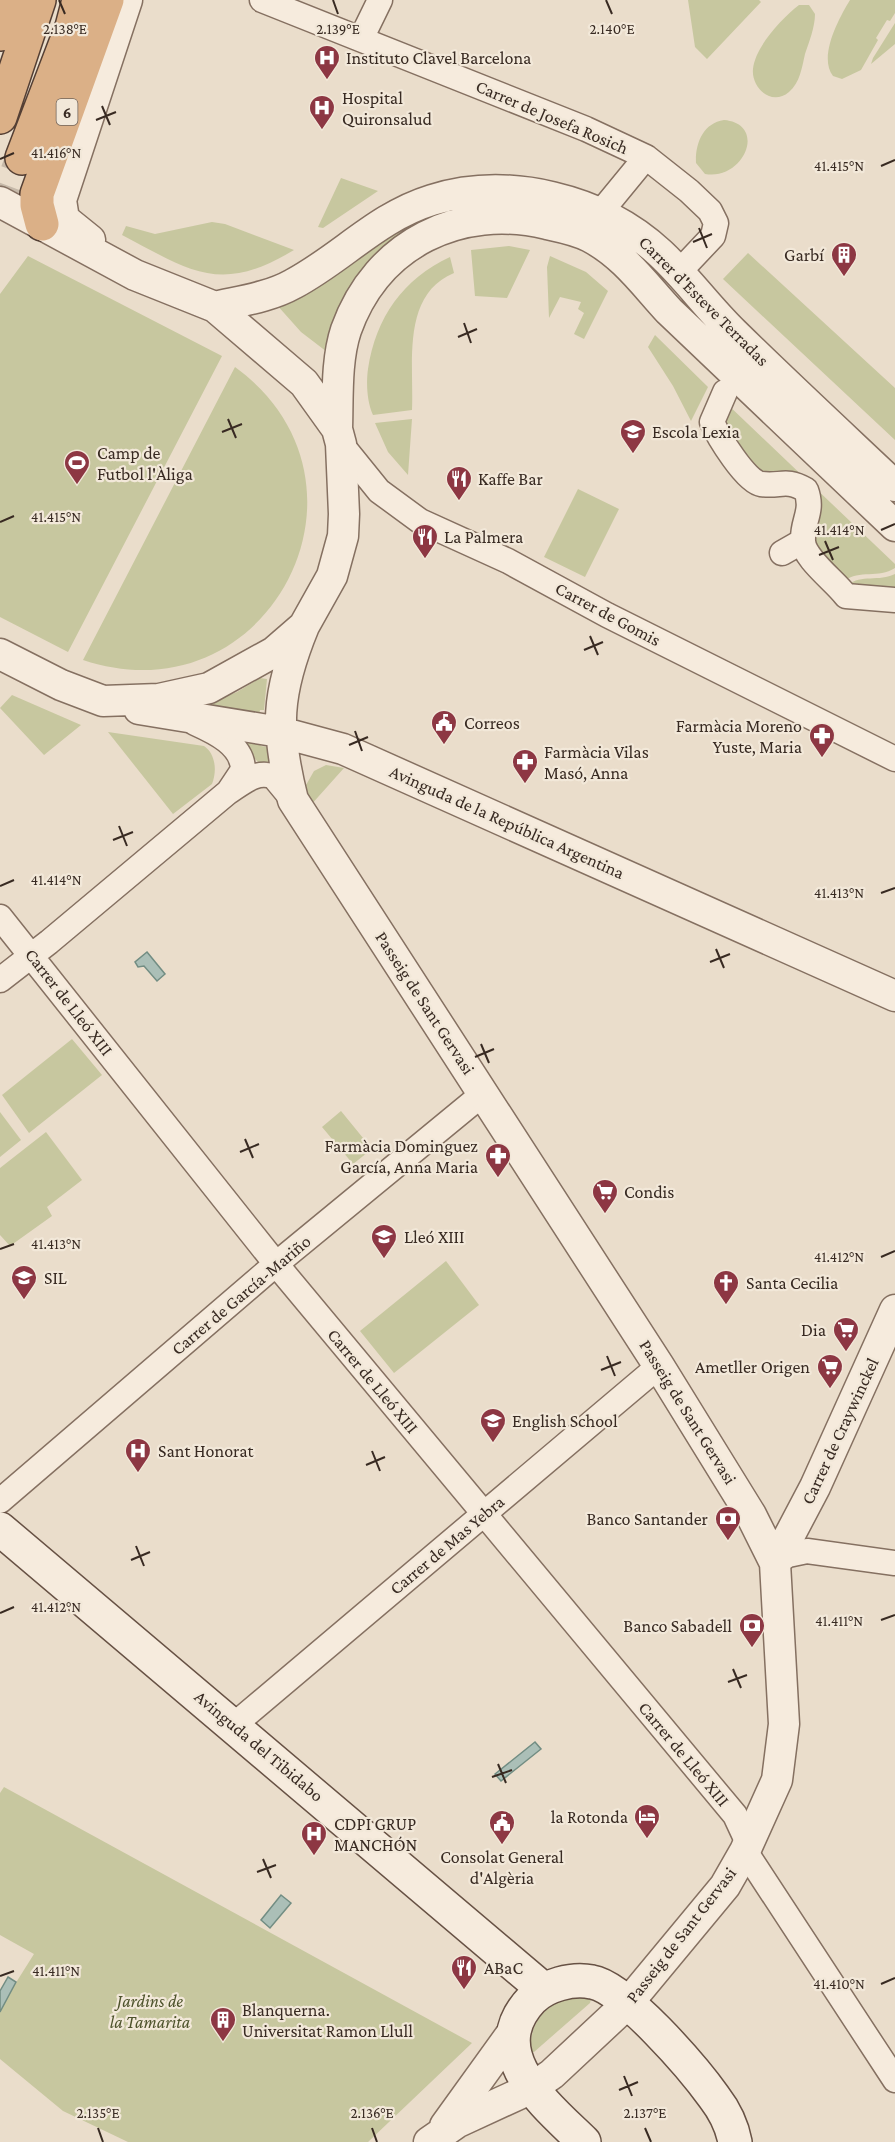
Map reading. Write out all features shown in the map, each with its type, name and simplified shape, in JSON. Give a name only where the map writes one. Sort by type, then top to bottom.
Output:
[{"type":"highway","points":[[0,34],[11,0]]},
{"type":"highway","points":[[0,117],[39,0]]},
{"type":"highway","points":[[22,158],[72,27],[79,0]]},
{"type":"highway","name":"6","points":[[42,224],[37,205],[38,194],[107,0]]},
{"type":"main road","name":"Avinguda del Tibidabo","points":[[0,1528],[543,1989]]},
{"type":"main road","points":[[584,2142],[532,2088],[521,2072],[513,2046],[512,2032],[530,2002],[543,1989],[569,1983],[592,1982],[612,1991],[628,2003],[656,2030],[714,2097],[726,2116],[735,2142]]},
{"type":"street","points":[[127,0],[61,200],[64,219],[135,275]]},
{"type":"street","name":"Carrer de Josefa Rosich","points":[[262,0],[586,129],[646,156],[710,211],[716,228],[713,236],[679,272]]},
{"type":"street","points":[[361,39],[380,0]]},
{"type":"street","points":[[595,225],[646,156]]},
{"type":"street","name":"Carrer d'Esteve Terradas","points":[[215,307],[250,299],[292,285],[390,217],[444,196],[475,191],[530,193],[595,225],[620,258],[669,311],[895,526]]},
{"type":"street","points":[[0,202],[135,275],[215,307],[304,383],[339,437]]},
{"type":"street","name":"Carrer d'Esteve Terradas","points":[[304,626],[332,576],[343,536],[344,497],[339,437],[341,352],[353,313],[370,283],[414,242],[470,220],[498,217],[595,225],[636,233],[679,272],[733,333],[895,486]]},
{"type":"street","points":[[648,286],[661,290],[679,272]]},
{"type":"street","points":[[725,392],[712,422],[745,475],[762,485],[791,482],[806,490],[810,511],[793,547],[808,556],[842,601],[895,600]]},
{"type":"street","name":"Carrer de Gomis","points":[[339,437],[379,491],[420,521],[508,561],[607,615],[895,759]]},
{"type":"street","points":[[0,654],[61,685],[103,701],[159,699],[209,688],[274,652],[304,626]]},
{"type":"street","name":"Passeig de Sant Gervasi","points":[[304,626],[285,680],[280,732],[292,794],[659,1366],[751,1515],[775,1563],[784,1725],[777,1780],[747,1847],[725,1886],[628,2003],[552,2074],[532,2088],[489,2106],[434,2138]]},
{"type":"street","name":"Avinguda de la República Argentina","points":[[103,701],[185,718],[280,732],[338,747],[895,996]]},
{"type":"street","points":[[185,718],[221,736],[240,754],[243,770],[227,793]]},
{"type":"street","points":[[292,794],[294,774],[302,763],[313,755],[338,747]]},
{"type":"street","points":[[0,980],[227,793],[252,777],[268,774],[292,794]]},
{"type":"street","name":"Carrer de Lleó XIII","points":[[0,917],[33,955],[276,1264],[735,1815],[747,1847],[895,2080]]},
{"type":"street","name":"Carrer de García-Mariño","points":[[0,1501],[276,1264],[484,1094]]},
{"type":"street","name":"Carrer de Craywinckel","points":[[775,1563],[799,1535],[895,1310]]},
{"type":"street","name":"Carrer de Mas Yebra","points":[[234,1725],[659,1366]]},
{"type":"street","name":"Carrer de Craywinckel","points":[[751,1515],[776,1523],[799,1535]]},
{"type":"street","points":[[799,1535],[895,1563]]},
{"type":"street","points":[[434,2138],[512,2032]]},
{"type":"green space","points":[[688,0],[759,0],[761,2],[707,59],[695,47]]},
{"type":"green space","points":[[850,0],[895,0],[895,13],[890,21],[887,20],[876,38],[878,40],[861,70],[842,79],[833,76],[829,68],[829,48]]},
{"type":"green space","points":[[799,5],[809,5],[815,14],[800,74],[796,84],[789,92],[782,96],[769,96],[755,82],[753,69],[755,60],[770,34]]},
{"type":"green space","points":[[895,23],[895,44],[871,64],[873,58]]},
{"type":"green space","points":[[724,120],[737,124],[745,131],[748,141],[746,151],[731,169],[719,174],[705,174],[696,163],[699,142],[711,125]]},
{"type":"green space","points":[[341,178],[378,191],[323,228],[318,227]]},
{"type":"green space","points":[[476,202],[443,218],[331,355],[301,332],[276,304],[402,224]]},
{"type":"green space","points":[[212,222],[225,224],[294,250],[268,264],[246,272],[225,275],[206,273],[187,267],[122,235],[126,226],[155,234]]},
{"type":"green space","points":[[509,246],[530,250],[507,298],[475,296],[471,250]]},
{"type":"green space","points":[[748,253],[895,388],[895,440],[723,279]]},
{"type":"green space","name":"Camp de Futbol l'Àliga","points":[[28,256],[222,356],[68,652],[0,617],[0,294]]},
{"type":"green space","points":[[550,256],[586,272],[608,291],[584,339],[574,334],[584,313],[578,309],[581,302],[560,297],[549,318],[547,267]]},
{"type":"green space","points":[[450,257],[454,273],[437,283],[425,297],[418,314],[412,352],[412,410],[373,415],[367,392],[368,369],[372,350],[385,317],[394,302],[418,276]]},
{"type":"green space","points":[[655,335],[708,387],[691,421],[673,386],[648,347]]},
{"type":"green space","points":[[235,367],[281,415],[304,470],[305,527],[288,580],[254,625],[207,657],[149,670],[83,660]]},
{"type":"green space","points":[[725,402],[895,564],[895,568],[882,573],[856,575],[844,581],[813,549],[816,504],[760,478],[718,416]]},
{"type":"green space","points":[[412,419],[408,475],[388,452],[375,423]]},
{"type":"green space","points":[[578,489],[619,509],[585,577],[544,557]]},
{"type":"green space","points":[[895,574],[895,592],[848,585],[859,580],[883,578]]},
{"type":"green space","points":[[260,678],[267,679],[264,710],[260,710],[259,716],[204,705],[237,692]]},
{"type":"green space","points":[[12,695],[81,725],[44,755],[0,708]]},
{"type":"green space","points":[[108,732],[204,746],[213,758],[215,774],[212,784],[173,814]]},
{"type":"green space","points":[[238,741],[259,742],[261,746],[267,747],[270,764],[258,762]]},
{"type":"green space","points":[[326,765],[344,768],[310,806],[306,785],[314,771]]},
{"type":"green space","points":[[72,1039],[102,1075],[29,1133],[2,1095]]},
{"type":"green space","points":[[341,1111],[372,1149],[353,1164],[322,1127]]},
{"type":"green space","points":[[0,1112],[21,1140],[0,1157]]},
{"type":"green space","points":[[46,1132],[82,1180],[47,1207],[52,1216],[10,1246],[0,1235],[0,1168]]},
{"type":"green space","points":[[446,1261],[479,1305],[394,1373],[360,1331]]},
{"type":"green space","name":"Jardins de la Tamarita","points":[[4,1787],[472,2043],[368,2142],[128,2142],[63,2111],[0,2059],[0,2008],[34,1954],[0,1935],[0,1793]]},
{"type":"green space","points":[[573,1997],[591,1999],[590,2003],[534,2052],[530,2052],[533,2032],[541,2016],[554,2004]]},
{"type":"shaded area","points":[[147,952],[165,974],[157,981],[144,966],[138,967],[135,962]]},
{"type":"shaded area","points":[[535,1742],[541,1749],[501,1781],[495,1774]]},
{"type":"shaded area","points":[[281,1895],[291,1903],[270,1928],[261,1920]]},
{"type":"shaded area","points":[[8,1977],[16,1982],[0,2012],[0,1991]]},
{"type":"tunnel","points":[[0,218],[22,158]]},
{"type":"place","name":"Instituto Clavel Barcelona","points":[[327,81]]},
{"type":"place","name":"Hospital Quironsalud","points":[[322,131]]},
{"type":"place","name":"Garbí","points":[[844,278]]},
{"type":"place","name":"Escola Lexia","points":[[633,455]]},
{"type":"place","name":"Camp de Futbol l'Àliga","points":[[77,486]]},
{"type":"place","name":"Kaffe Bar","points":[[459,502]]},
{"type":"place","name":"La Palmera","points":[[425,560]]},
{"type":"place","name":"Correos","points":[[444,746]]},
{"type":"place","name":"Farmàcia Moreno Yuste, Maria","points":[[822,759]]},
{"type":"place","name":"Farmàcia Vilas Masó, Anna","points":[[525,785]]},
{"type":"place","name":"Farmàcia Dominguez García, Anna Maria","points":[[498,1179]]},
{"type":"place","name":"Condis","points":[[605,1215]]},
{"type":"place","name":"Lleó XIII","points":[[384,1260]]},
{"type":"place","name":"SIL","points":[[24,1301]]},
{"type":"place","name":"Santa Cecilia","points":[[726,1306]]},
{"type":"place","name":"Dia","points":[[846,1353]]},
{"type":"place","name":"Ametller Origen","points":[[830,1390]]},
{"type":"place","name":"English School","points":[[493,1444]]},
{"type":"place","name":"Sant Honorat","points":[[138,1474]]},
{"type":"place","name":"Banco Santander","points":[[728,1542]]},
{"type":"place","name":"Banco Sabadell","points":[[752,1649]]},
{"type":"place","name":"la Rotonda","points":[[647,1840]]},
{"type":"place","name":"Consolat General d'Algèria","points":[[502,1846]]},
{"type":"place","name":"CDPI GRUP MANCHÓN","points":[[314,1857]]},
{"type":"place","name":"ABaC","points":[[464,1991]]},
{"type":"place","name":"Blanquerna. Universitat Ramon Llull","points":[[223,2043]]}]
